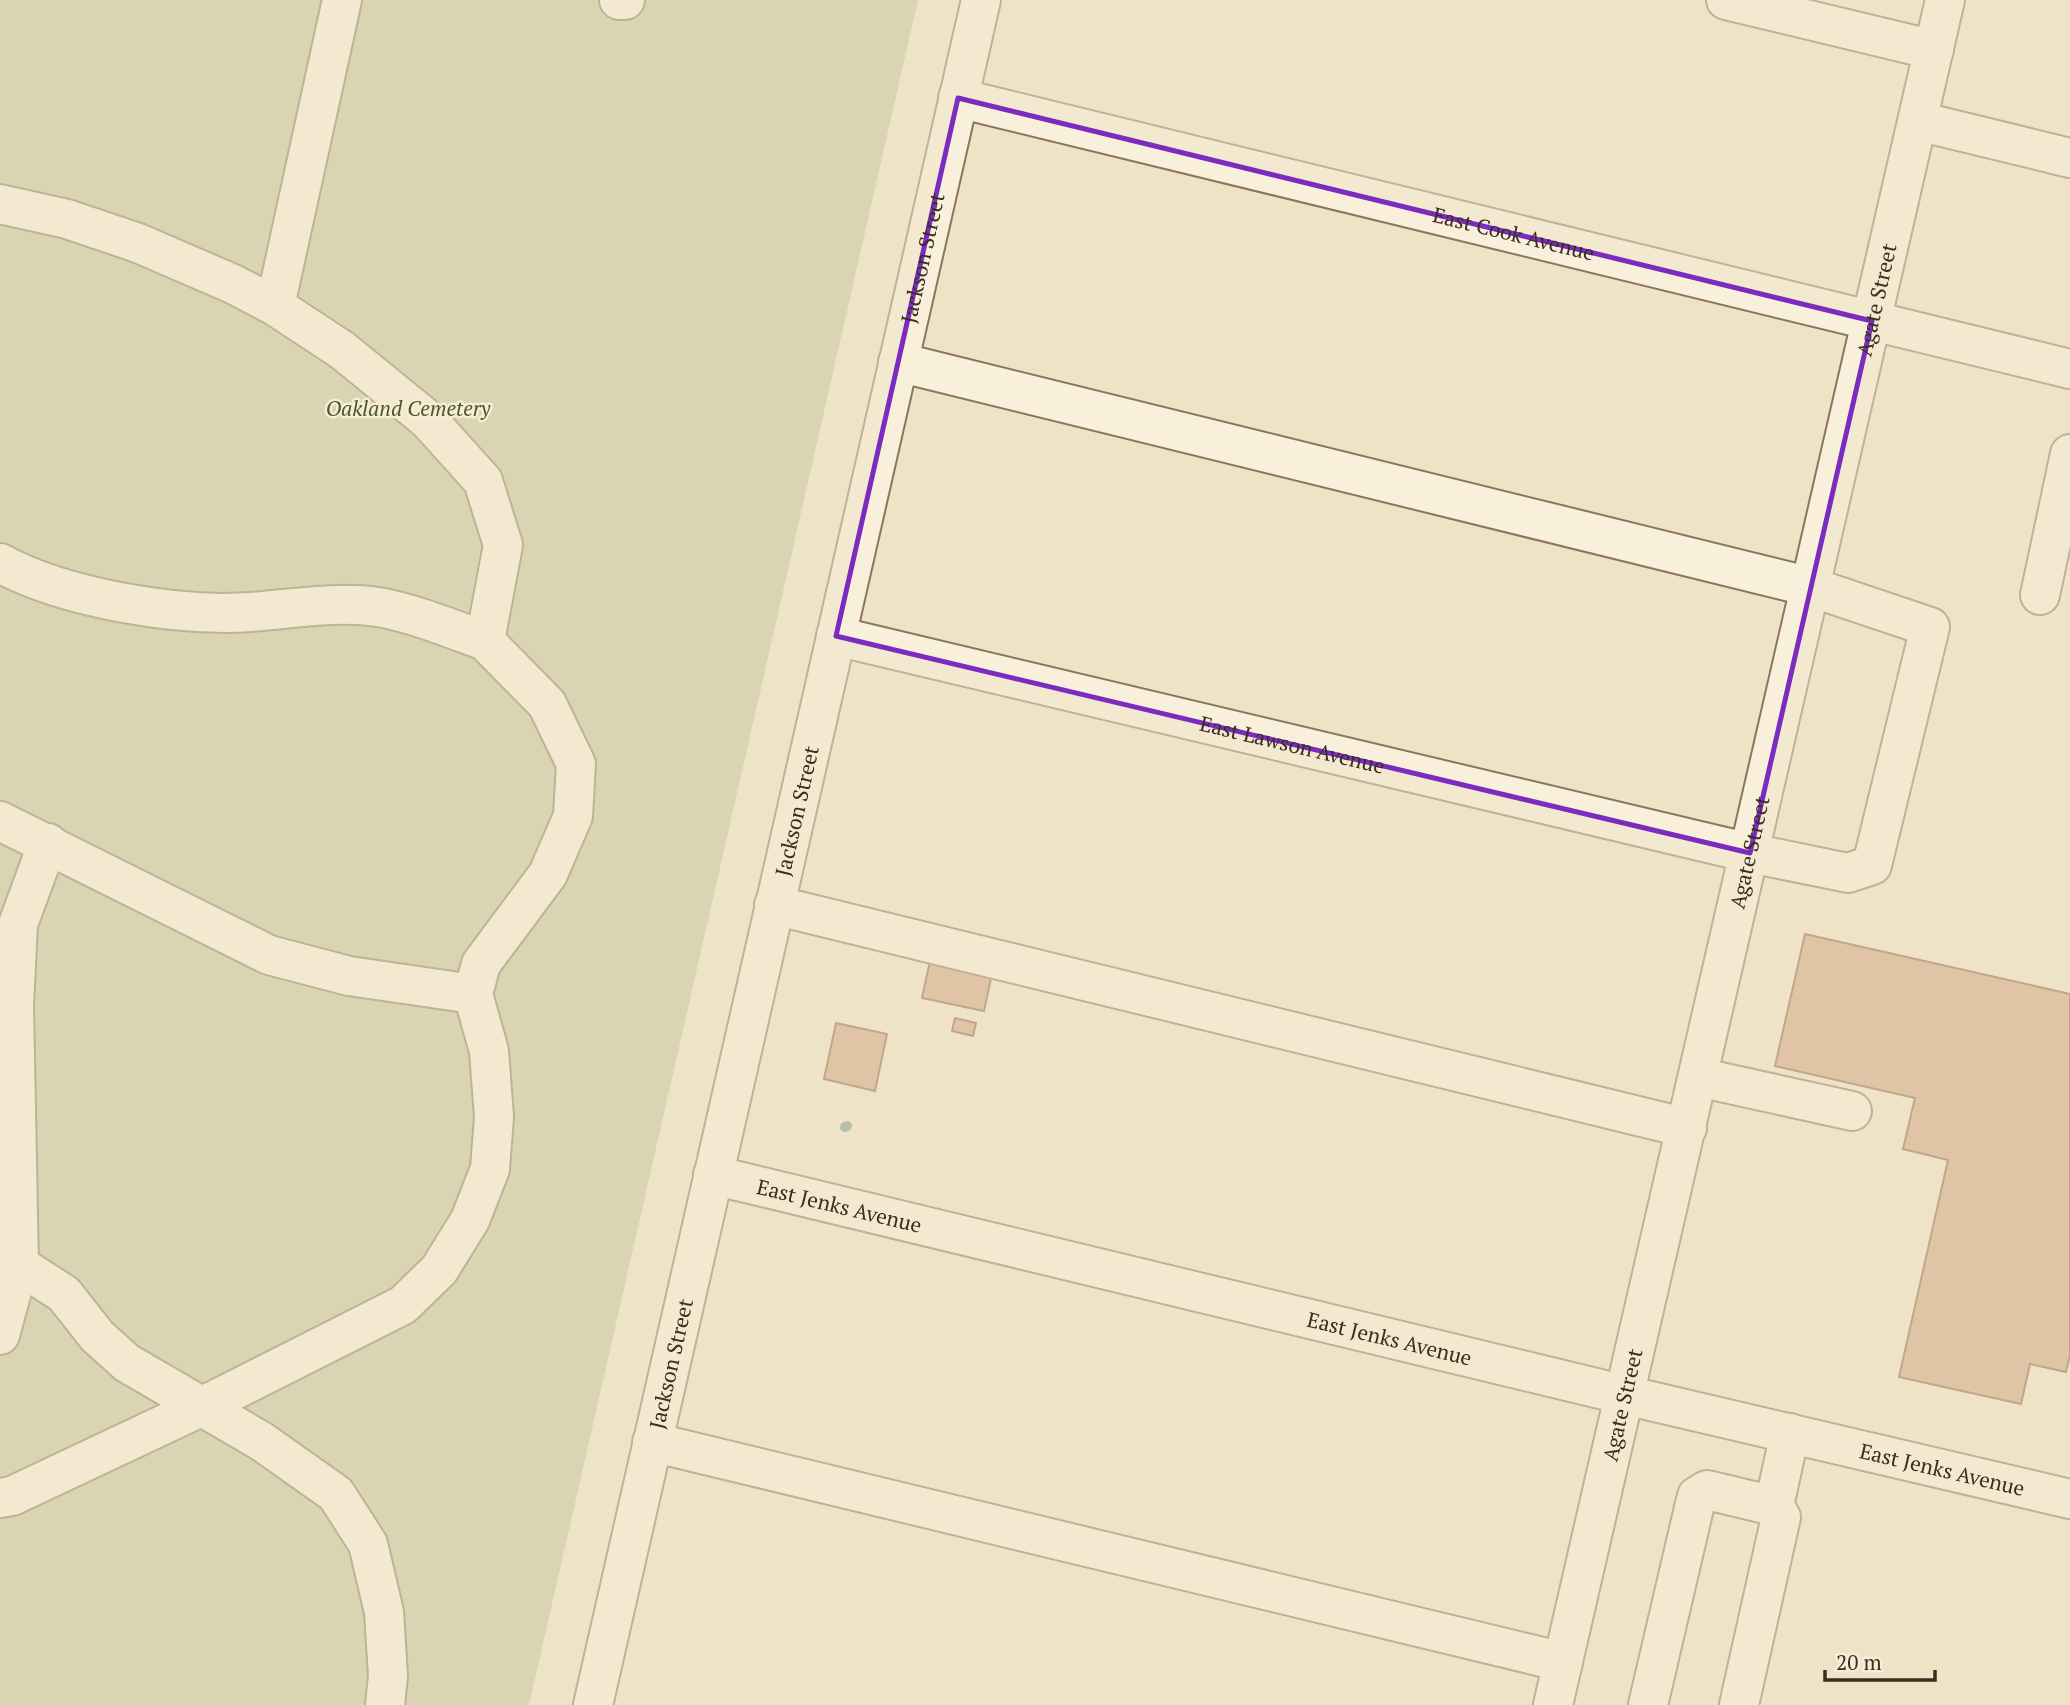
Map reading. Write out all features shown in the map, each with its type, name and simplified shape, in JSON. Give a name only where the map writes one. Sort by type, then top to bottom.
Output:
[{"type":"street","points":[[275,306],[342,0]]},
{"type":"street","points":[[619,0],[625,0]]},
{"type":"street","name":"Jackson Street","points":[[593,1705],[981,0]]},
{"type":"street","points":[[1726,0],[1934,50]]},
{"type":"street","name":"Agate Street","points":[[1553,1705],[1945,0]]},
{"type":"street","name":"East Cook Avenue","points":[[958,98],[2070,369]]},
{"type":"street","points":[[1918,121],[2070,158]]},
{"type":"street","points":[[0,204],[67,219],[138,243],[233,284],[275,306],[342,350],[428,420],[483,481],[503,545],[485,641]]},
{"type":"street","points":[[898,362],[1811,587]]},
{"type":"street","points":[[2040,595],[2070,454]]},
{"type":"street","points":[[0,563],[87,596],[170,609],[247,612],[324,604],[379,607],[485,641],[547,704],[576,764],[573,816],[548,874],[481,964],[473,995],[489,1051],[494,1116],[489,1169],[470,1220],[439,1270],[403,1305],[203,1406],[12,1496],[0,1498]]},
{"type":"street","name":"East Lawson Avenue","points":[[836,636],[1749,853],[1848,873],[1872,865],[1930,627],[1811,587]]},
{"type":"street","points":[[0,821],[269,955],[349,976],[473,995]]},
{"type":"street","points":[[0,1335],[10,1263],[18,924],[48,843]]},
{"type":"street","points":[[774,905],[1687,1128]]},
{"type":"street","points":[[1698,1077],[1852,1111]]},
{"type":"street","name":"East Jenks Avenue","points":[[713,1175],[1625,1395],[2070,1499]]},
{"type":"street","points":[[10,1263],[64,1294],[97,1336],[127,1363],[261,1441],[336,1494],[368,1544],[384,1612],[388,1676],[385,1705]]},
{"type":"street","points":[[1773,1506],[1790,1433]]},
{"type":"street","points":[[652,1441],[1563,1662]]},
{"type":"street","points":[[1648,1705],[1698,1496],[1707,1490],[1773,1506],[1781,1517],[1740,1705]]},
{"type":"highlighted area","points":[[958,98],[1872,321],[1750,853],[836,636]]},
{"type":"green space","name":"Oakland Cemetery","points":[[0,0],[918,0],[529,1705],[0,1705]]},
{"type":"building","points":[[1805,934],[2070,994],[2070,1355],[2066,1372],[2030,1364],[2021,1404],[1899,1377],[1948,1160],[1903,1149],[1915,1098],[1775,1066]]},
{"type":"building","points":[[931,956],[993,969],[984,1011],[922,998]]},
{"type":"building","points":[[955,1018],[976,1023],[973,1036],[952,1031]]},
{"type":"building","points":[[836,1023],[887,1034],[875,1091],[824,1079]]}]
